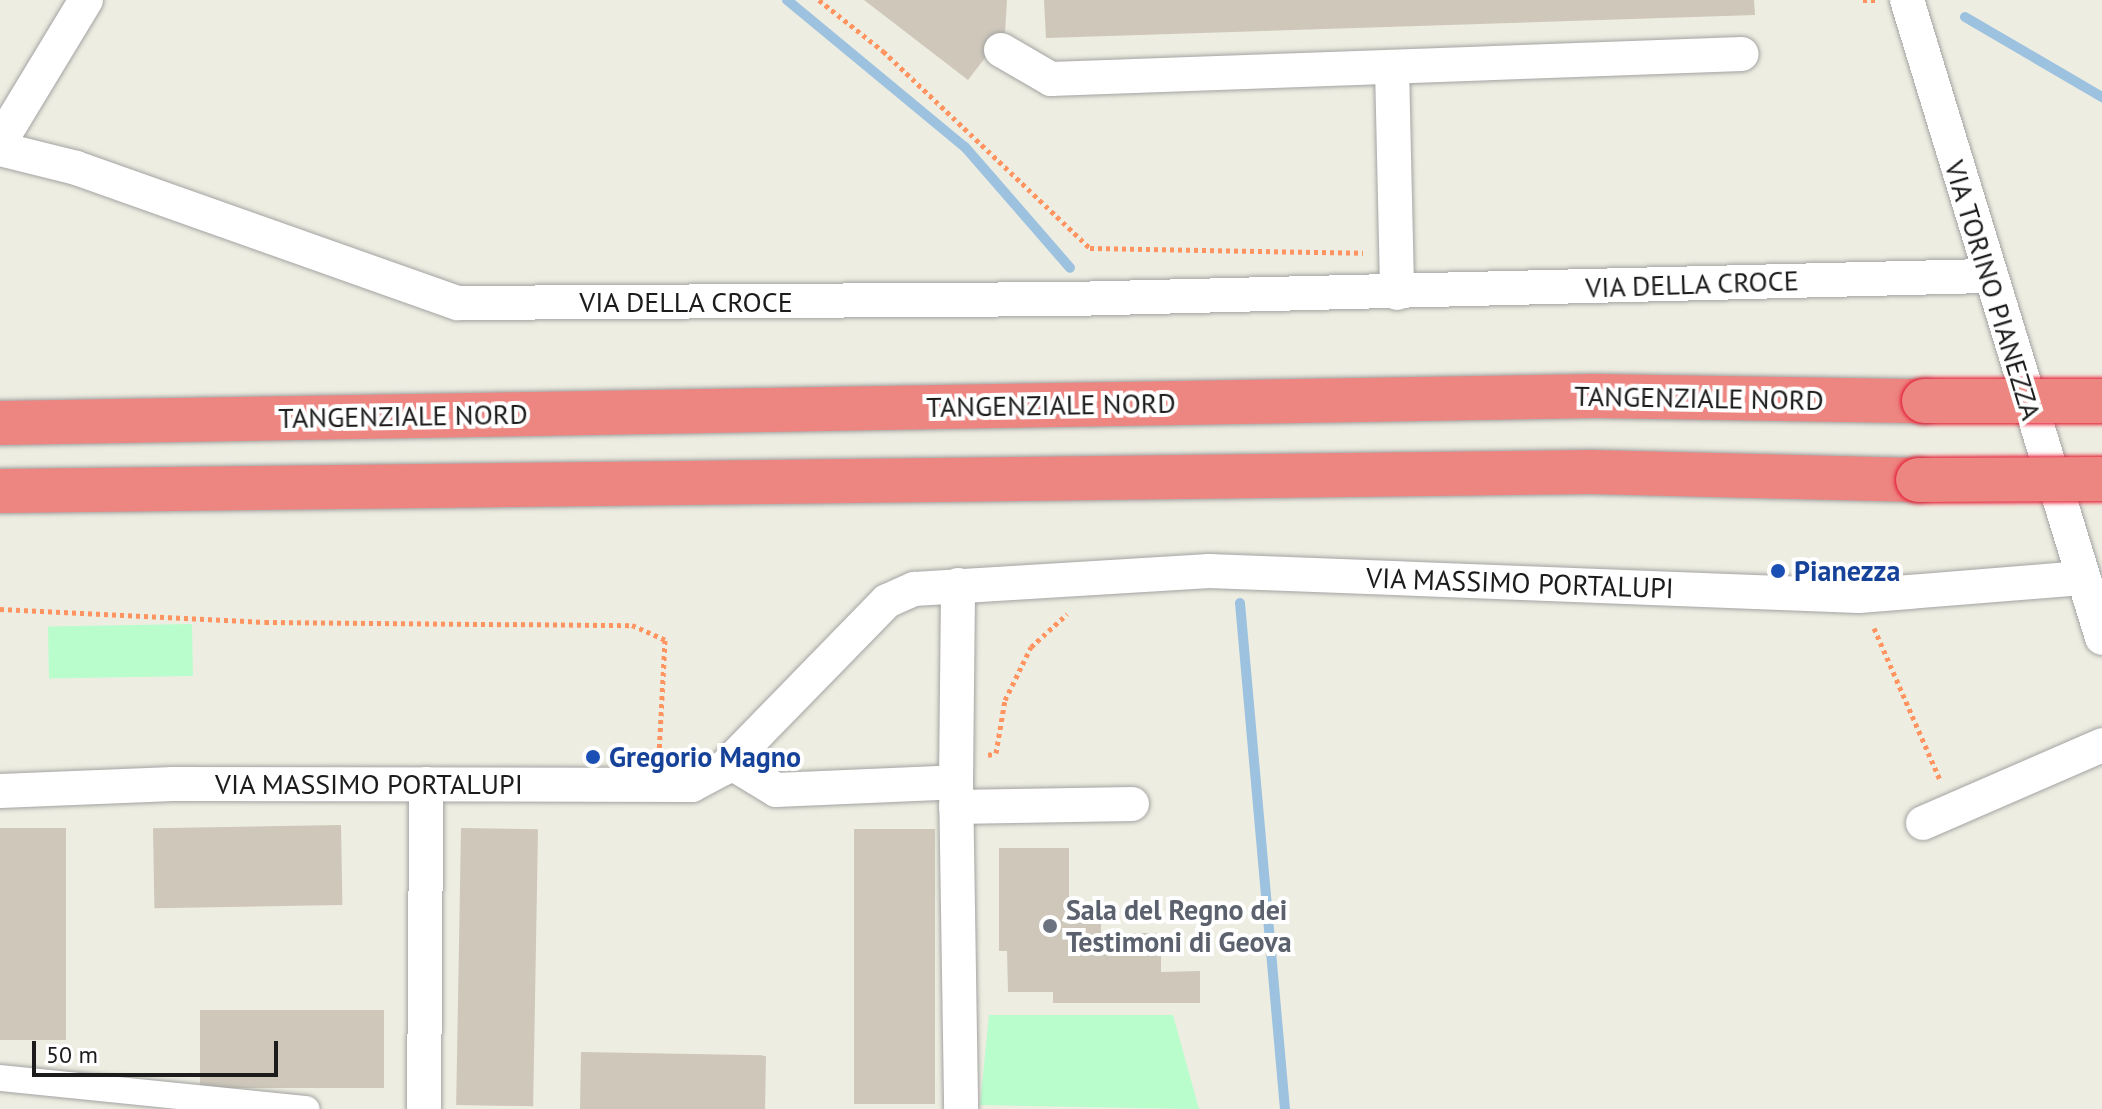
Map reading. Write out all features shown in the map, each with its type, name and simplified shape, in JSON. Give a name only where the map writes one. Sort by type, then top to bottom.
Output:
[{"type":"highway","name":"TANGENZIALE NORD","points":[[0,423],[1595,396],[2102,401]]},
{"type":"highway","points":[[0,491],[1591,472],[1918,480],[2102,479]]},
{"type":"street","points":[[0,142],[86,0]]},
{"type":"street","name":"VIA TORINO PIANEZZA","points":[[1907,0],[1987,276],[2102,638]]},
{"type":"street","points":[[1001,50],[1051,79],[1742,54]]},
{"type":"street","points":[[1392,67],[1397,293]]},
{"type":"street","name":"VIA DELLA CROCE","points":[[0,149],[76,168],[458,303],[1397,293],[1987,276]]},
{"type":"street","name":"VIA MASSIMO PORTALUPI","points":[[0,791],[173,784],[692,785],[709,780],[730,762],[887,601],[914,589],[1209,571],[1859,596],[2082,578]]},
{"type":"street","points":[[958,585],[956,783],[961,1109]]},
{"type":"street","points":[[1938,816],[2102,745]]},
{"type":"street","points":[[730,762],[776,790],[956,783],[1132,804]]},
{"type":"street","points":[[424,1109],[426,784]]},
{"type":"street","points":[[0,1078],[306,1109]]},
{"type":"path","points":[[819,0],[883,51],[1090,248],[1396,254]]},
{"type":"path","points":[[1863,0],[1876,0]]},
{"type":"path","points":[[1859,596],[1938,816]]},
{"type":"path","points":[[956,783],[996,753],[1005,700],[1031,647],[1074,607]]},
{"type":"path","points":[[0,609],[265,622],[632,625],[665,640],[659,756],[673,757]]},
{"type":"green space","points":[[192,624],[193,676],[49,679],[48,627]]},
{"type":"green space","points":[[989,1015],[1173,1015],[1199,1109],[980,1105]]},
{"type":"building","points":[[864,0],[1007,0],[1005,32],[968,80]]},
{"type":"building","points":[[1044,0],[1754,0],[1755,15],[1046,38]]},
{"type":"building","points":[[341,825],[342,905],[154,908],[153,828]]},
{"type":"building","points":[[0,828],[66,828],[66,1040],[0,1040]]},
{"type":"building","points":[[461,828],[538,829],[533,1106],[456,1105]]},
{"type":"building","points":[[854,829],[935,829],[935,1104],[854,1104]]},
{"type":"building","name":"Sala del Regno dei Testimoni di Geova","points":[[999,848],[1069,848],[1069,902],[1082,903],[1101,919],[1101,933],[1161,933],[1161,972],[1200,971],[1200,1003],[1053,1003],[1053,992],[1008,992],[1007,951],[999,951]]},
{"type":"building","points":[[200,1010],[384,1010],[384,1088],[200,1088]]},
{"type":"building","points":[[581,1052],[766,1055],[765,1109],[580,1109]]},
{"type":"waterway","points":[[787,0],[965,147],[1070,268]]},
{"type":"waterway","points":[[1965,17],[2102,97]]},
{"type":"waterway","points":[[1240,603],[1285,1109]]},
{"type":"place","name":"Pianezza","points":[[1778,571]]},
{"type":"place","name":"Gregorio Magno","points":[[593,757]]},
{"type":"place","name":"Sala del Regno dei Testimoni di Geova","points":[[1050,926]]}]
